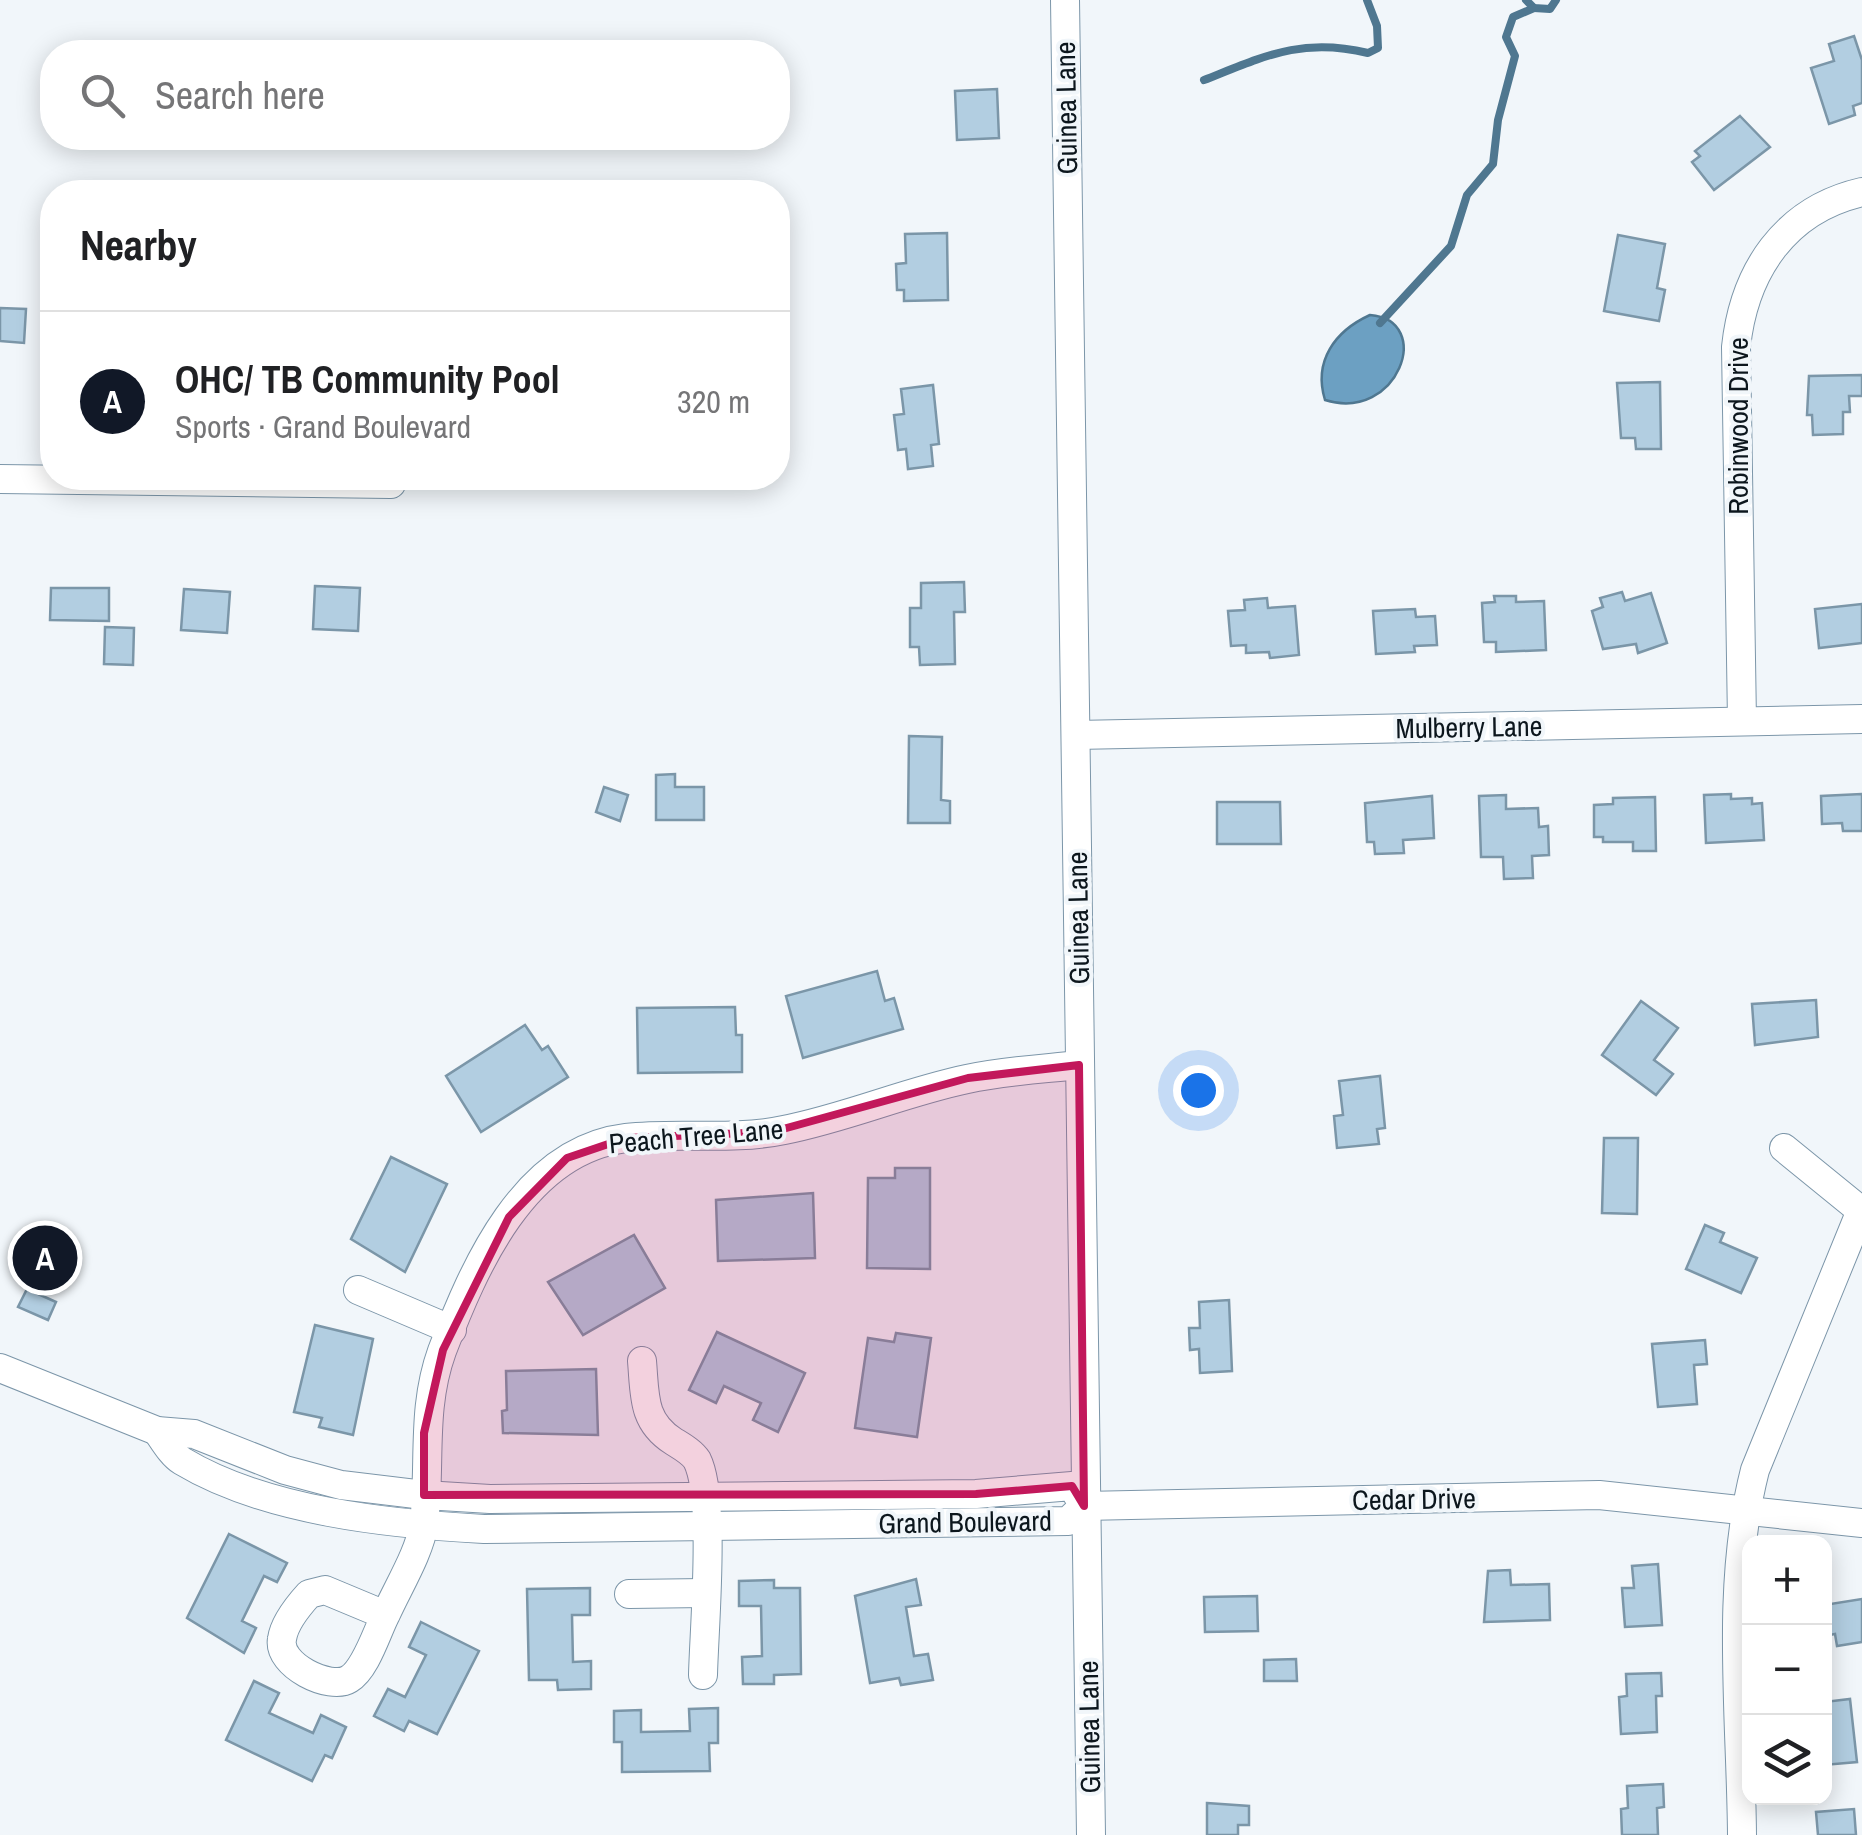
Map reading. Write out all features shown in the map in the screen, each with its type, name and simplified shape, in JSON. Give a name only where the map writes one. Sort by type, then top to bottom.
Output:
[{"type":"street","name":"Guinea Lane","points":[[1064,0],[1091,1835]]},
{"type":"street","name":"Robinwood Drive","points":[[1742,721],[1736,347],[1739,315],[1760,263],[1773,245],[1796,222],[1825,204],[1862,192]]},
{"type":"street","points":[[0,478],[40,479]]},
{"type":"street","name":"Mulberry Lane","points":[[1076,734],[1862,719]]},
{"type":"street","name":"Peach Tree Lane","points":[[424,1526],[424,1433],[432,1386],[452,1330],[476,1276],[525,1196],[567,1158],[626,1138],[772,1132],[968,1078],[1080,1065]]},
{"type":"street","points":[[1742,1835],[1739,1561],[1744,1511],[1754,1470],[1861,1209],[1784,1148]]},
{"type":"street","points":[[358,1290],[452,1330]]},
{"type":"street","points":[[642,1361],[646,1415],[659,1432],[696,1458],[704,1497],[703,1675]]},
{"type":"street","name":"Grand Boulevard","points":[[0,1368],[157,1431],[194,1434],[285,1470],[342,1485],[490,1499],[704,1497],[944,1508]]},
{"type":"street","name":"Grand Boulevard","points":[[157,1431],[179,1460],[248,1488],[307,1507],[424,1526],[705,1527],[944,1508],[1072,1486],[1084,1506]]},
{"type":"street","name":"Cedar Drive","points":[[1084,1506],[1599,1496],[1862,1523]]},
{"type":"street","points":[[385,1615],[424,1526]]},
{"type":"street","points":[[629,1594],[704,1593]]},
{"type":"highlighted area","points":[[1079,1065],[1084,1506],[1072,1486],[976,1494],[424,1495],[424,1433],[443,1350],[509,1217],[567,1158],[626,1138],[772,1132],[968,1078]]},
{"type":"water","points":[[1370,315],[1390,321],[1401,334],[1404,350],[1399,368],[1388,385],[1372,397],[1351,403],[1325,400],[1322,373],[1330,349],[1347,330]]},
{"type":"water","points":[[46,1224],[67,1234],[57,1255],[67,1260],[50,1293],[21,1274]]},
{"type":"building","points":[[1854,36],[1862,60],[1862,103],[1853,106],[1855,115],[1829,124],[1811,68],[1834,61],[1829,44]]},
{"type":"building","points":[[997,89],[999,138],[957,140],[955,91]]},
{"type":"building","points":[[1740,116],[1770,147],[1714,190],[1692,162],[1700,156],[1695,151]]},
{"type":"building","points":[[947,233],[948,300],[904,301],[904,290],[897,290],[896,264],[906,263],[905,234]]},
{"type":"building","points":[[1618,235],[1665,244],[1657,288],[1665,290],[1659,321],[1604,311]]},
{"type":"building","points":[[0,308],[26,309],[24,343],[0,341]]},
{"type":"building","points":[[1862,375],[1862,396],[1849,396],[1850,412],[1843,412],[1843,434],[1813,435],[1812,415],[1807,415],[1809,376]]},
{"type":"building","points":[[1660,382],[1661,449],[1636,449],[1635,438],[1621,438],[1617,383]]},
{"type":"building","points":[[933,385],[939,444],[931,445],[933,466],[908,469],[906,449],[898,450],[894,415],[904,414],[901,389]]},
{"type":"building","points":[[964,582],[965,612],[954,612],[955,664],[920,665],[919,647],[910,647],[910,608],[921,608],[921,583]]},
{"type":"building","points":[[315,586],[360,588],[358,631],[313,629]]},
{"type":"building","points":[[51,588],[109,588],[109,621],[50,620]]},
{"type":"building","points":[[184,589],[230,592],[227,633],[181,630]]},
{"type":"building","points":[[1622,592],[1625,601],[1651,593],[1667,643],[1638,653],[1636,644],[1603,649],[1592,611],[1603,607],[1600,598]]},
{"type":"building","points":[[1494,596],[1516,596],[1516,602],[1544,601],[1546,650],[1496,652],[1496,642],[1484,642],[1482,603],[1495,602]]},
{"type":"building","points":[[1267,598],[1268,608],[1295,606],[1299,655],[1270,658],[1269,652],[1246,653],[1246,645],[1231,646],[1228,611],[1245,610],[1244,600]]},
{"type":"building","points":[[1862,604],[1862,643],[1819,648],[1815,609]]},
{"type":"building","points":[[1415,609],[1416,617],[1435,616],[1437,645],[1414,646],[1415,652],[1376,654],[1373,611]]},
{"type":"building","points":[[105,627],[134,628],[133,665],[104,664]]},
{"type":"building","points":[[909,736],[942,737],[941,800],[950,801],[950,823],[908,823]]},
{"type":"building","points":[[675,774],[675,787],[704,787],[704,820],[656,820],[656,775]]},
{"type":"building","points":[[604,787],[628,795],[620,821],[596,812]]},
{"type":"building","points":[[1731,794],[1731,799],[1752,798],[1752,804],[1762,803],[1764,840],[1706,843],[1704,795]]},
{"type":"building","points":[[1862,794],[1862,831],[1843,831],[1842,823],[1822,824],[1821,796]]},
{"type":"building","points":[[1506,795],[1506,809],[1538,808],[1539,827],[1548,826],[1549,855],[1532,856],[1533,878],[1504,879],[1503,857],[1481,857],[1479,796]]},
{"type":"building","points":[[1432,796],[1434,838],[1403,840],[1404,853],[1375,854],[1374,842],[1367,842],[1365,803]]},
{"type":"building","points":[[1655,797],[1656,851],[1633,851],[1633,842],[1603,842],[1603,837],[1594,837],[1594,805],[1613,804],[1613,798]]},
{"type":"building","points":[[1217,802],[1280,802],[1281,844],[1217,844]]},
{"type":"building","points":[[877,971],[885,1001],[894,998],[903,1029],[803,1058],[786,996]]},
{"type":"building","points":[[1816,1000],[1818,1037],[1755,1045],[1752,1004]]},
{"type":"building","points":[[1641,1001],[1678,1028],[1654,1060],[1673,1074],[1656,1095],[1602,1055]]},
{"type":"building","points":[[735,1007],[736,1035],[742,1035],[742,1072],[638,1073],[637,1008]]},
{"type":"building","points":[[525,1025],[542,1050],[548,1046],[568,1077],[481,1132],[446,1076]]},
{"type":"building","points":[[1380,1076],[1385,1128],[1377,1129],[1379,1144],[1337,1148],[1334,1116],[1343,1115],[1339,1081]]},
{"type":"building","points":[[1604,1138],[1638,1138],[1637,1214],[1602,1213]]},
{"type":"building","points":[[391,1157],[447,1184],[405,1272],[351,1239]]},
{"type":"building","points":[[895,1168],[930,1168],[930,1269],[867,1268],[868,1178],[895,1178]]},
{"type":"building","points":[[813,1193],[815,1258],[718,1261],[716,1200]]},
{"type":"building","points":[[1705,1225],[1724,1233],[1720,1242],[1757,1258],[1741,1293],[1686,1269]]},
{"type":"building","points":[[634,1235],[665,1288],[583,1335],[548,1282]]},
{"type":"building","points":[[27,1289],[56,1302],[48,1320],[18,1307]]},
{"type":"building","points":[[1229,1300],[1232,1371],[1200,1373],[1199,1349],[1190,1350],[1189,1328],[1200,1328],[1199,1302]]},
{"type":"building","points":[[315,1325],[373,1339],[353,1435],[319,1427],[322,1418],[294,1412]]},
{"type":"building","points":[[717,1332],[805,1373],[778,1432],[753,1420],[761,1403],[724,1386],[716,1403],[689,1390]]},
{"type":"building","points":[[896,1333],[931,1338],[917,1437],[855,1428],[868,1338],[894,1342]]},
{"type":"building","points":[[1705,1340],[1707,1364],[1694,1365],[1697,1404],[1658,1407],[1652,1344]]},
{"type":"building","points":[[596,1369],[598,1435],[503,1433],[506,1371]]},
{"type":"building","points":[[229,1534],[287,1563],[277,1582],[264,1576],[242,1621],[256,1628],[244,1653],[187,1618]]},
{"type":"building","points":[[1658,1564],[1662,1625],[1625,1627],[1622,1588],[1634,1588],[1632,1566]]},
{"type":"building","points":[[1510,1570],[1511,1585],[1549,1584],[1550,1620],[1484,1622],[1488,1571]]},
{"type":"building","points":[[916,1579],[921,1605],[906,1607],[914,1656],[928,1654],[933,1680],[901,1685],[899,1678],[870,1683],[855,1596]]},
{"type":"building","points":[[774,1580],[774,1588],[800,1588],[801,1674],[774,1675],[774,1684],[743,1684],[742,1657],[762,1656],[761,1606],[739,1606],[739,1581]]},
{"type":"building","points":[[590,1588],[590,1615],[572,1615],[573,1662],[591,1661],[591,1689],[558,1690],[557,1680],[529,1680],[527,1589]]},
{"type":"building","points":[[1257,1596],[1258,1631],[1205,1632],[1204,1597]]},
{"type":"building","points":[[1862,1599],[1862,1642],[1837,1646],[1832,1635],[1832,1604]]},
{"type":"building","points":[[421,1622],[479,1651],[437,1734],[409,1721],[404,1731],[374,1716],[388,1689],[405,1697],[426,1655],[409,1647]]},
{"type":"building","points":[[1296,1659],[1297,1681],[1264,1681],[1264,1660]]},
{"type":"building","points":[[1661,1673],[1662,1696],[1656,1696],[1657,1732],[1621,1734],[1619,1697],[1627,1696],[1626,1674]]},
{"type":"building","points":[[254,1681],[279,1693],[269,1713],[313,1733],[321,1715],[346,1727],[332,1758],[325,1755],[312,1781],[226,1740]]},
{"type":"building","points":[[1850,1699],[1857,1762],[1832,1764],[1832,1701]]},
{"type":"building","points":[[718,1708],[718,1743],[709,1743],[710,1771],[622,1772],[622,1742],[614,1742],[614,1711],[641,1710],[641,1732],[690,1731],[689,1709]]},
{"type":"building","points":[[1663,1784],[1664,1807],[1657,1808],[1658,1835],[1622,1835],[1621,1809],[1628,1808],[1627,1786]]},
{"type":"building","points":[[1207,1803],[1249,1806],[1249,1825],[1238,1825],[1238,1835],[1207,1835]]},
{"type":"building","points":[[1854,1809],[1856,1835],[1818,1835],[1816,1812]]},
{"type":"waterway","points":[[1204,80],[1284,51],[1323,47],[1368,53],[1378,48],[1377,26],[1367,0]]},
{"type":"waterway","points":[[1526,0],[1534,8],[1550,9],[1556,0]]},
{"type":"waterway","points":[[1380,323],[1451,246],[1467,195],[1493,164],[1498,120],[1515,56],[1506,37],[1513,17],[1534,8]]},
{"type":"place","name":"OHC/ TB Community Pool","points":[[45,1258]]}]
